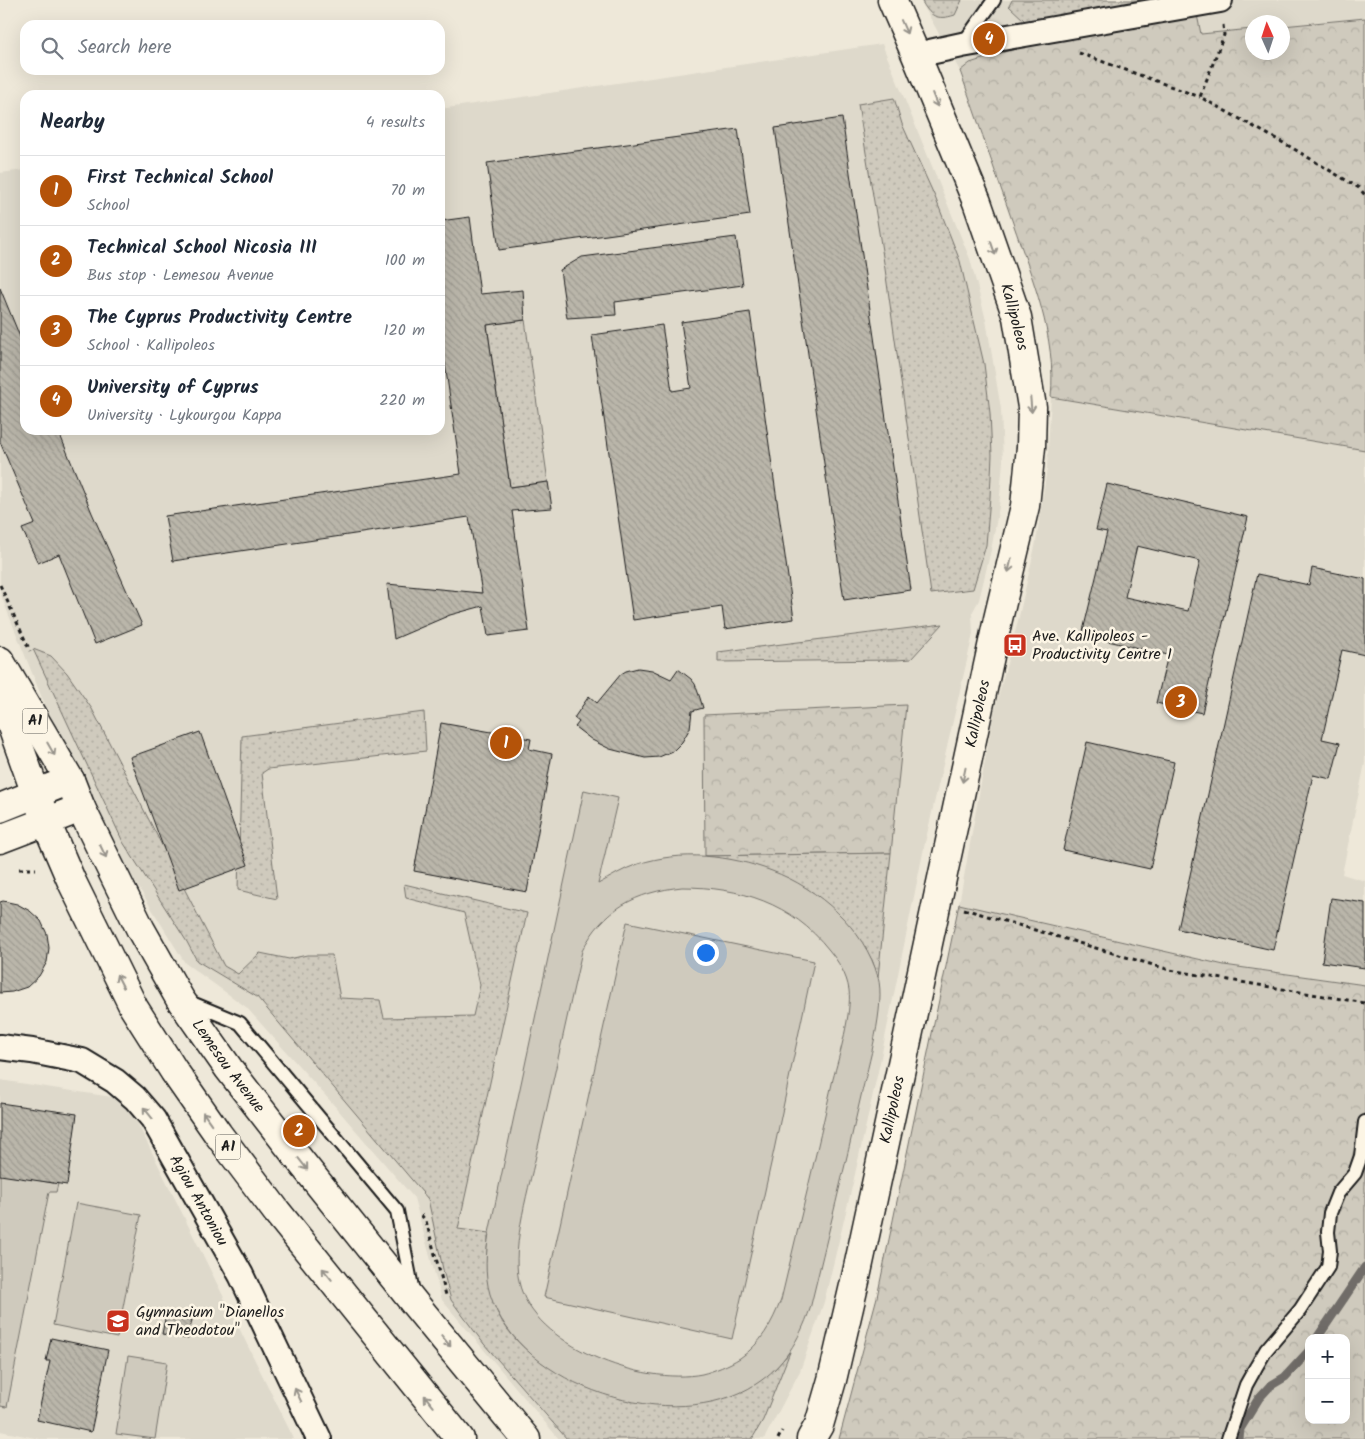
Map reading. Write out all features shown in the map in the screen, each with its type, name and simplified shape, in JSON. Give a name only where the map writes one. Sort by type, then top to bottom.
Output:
[{"type":"main road","name":"Kallipoleos","points":[[811,1439],[819,1425],[832,1380],[856,1277],[1024,506],[1031,446],[1032,407],[1017,317],[977,202],[892,0]]},
{"type":"main road","name":"A1","points":[[0,661],[70,780]]},
{"type":"main road","name":"A1","points":[[0,693],[46,822],[71,880],[134,1008],[174,1071],[218,1134],[460,1439]]},
{"type":"main road","points":[[0,808],[70,780]]},
{"type":"main road","name":"Lemesou Avenue","points":[[70,780],[81,808],[142,930],[180,999],[229,1069],[415,1304],[526,1439]]},
{"type":"main road","points":[[0,839],[81,808]]},
{"type":"street","points":[[916,55],[962,45],[1220,0]]},
{"type":"street","name":"Agiou Antoniou","points":[[0,1047],[32,1051],[82,1062],[115,1081],[135,1098],[153,1119],[241,1275],[319,1439]]},
{"type":"lane","points":[[962,45],[994,0]]},
{"type":"lane","points":[[180,999],[240,1023],[398,1210],[415,1304]]},
{"type":"lane","points":[[1228,1439],[1246,1385],[1256,1366],[1266,1350],[1300,1310],[1328,1267],[1330,1213],[1338,1193],[1355,1173],[1361,1156],[1365,1122]]},
{"type":"path","points":[[1200,97],[1224,35],[1220,0]]},
{"type":"path","points":[[1054,29],[1066,48],[1200,97],[1336,174],[1359,188],[1365,196]]},
{"type":"path","points":[[937,902],[1170,970],[1365,1003]]},
{"type":"path","points":[[420,1214],[426,1221],[446,1296]]},
{"type":"shaded area","points":[[920,0],[1365,0],[1365,18],[1290,25],[1290,15],[1245,15],[1245,30],[1200,34],[1196,10],[1026,45],[970,63],[960,71]]},
{"type":"shaded area","points":[[882,44],[970,259],[986,320],[1001,409],[1003,461],[999,507],[991,550],[979,600],[972,613],[973,634],[925,843],[879,1067],[824,1302],[800,1371],[764,1439],[559,1439],[442,1300],[414,1198],[246,1007],[185,963],[128,870],[42,698],[0,593],[0,173],[20,171],[20,435],[445,435],[445,108]]},
{"type":"shaded area","points":[[1051,397],[1365,450],[1365,763],[1342,874],[1365,881],[1365,985],[1224,965],[959,904],[993,717],[1036,542],[1047,468]]},
{"type":"shaded area","name":"Gymnasium \"Dianellos and Theodotou\"","points":[[0,1080],[112,1097],[132,1112],[294,1439],[40,1439],[0,1431]]},
{"type":"green space","points":[[921,0],[962,0],[955,15],[938,17],[927,10]]},
{"type":"green space","points":[[1012,0],[1155,0],[1026,22],[1009,6]]},
{"type":"green space","points":[[1196,10],[1201,34],[1245,30],[1245,60],[1290,60],[1290,25],[1365,18],[1365,450],[1051,397],[1052,375],[1047,330],[1035,286],[960,71],[970,63],[1026,45]]},
{"type":"green space","points":[[894,98],[902,124],[935,197],[960,261],[984,364],[990,413],[992,455],[986,545],[973,589],[931,594],[885,269],[858,104]]},
{"type":"green space","points":[[525,320],[548,482],[510,487],[487,325]]},
{"type":"green space","points":[[943,624],[911,659],[718,662],[718,652]]},
{"type":"green space","points":[[33,649],[51,656],[67,673],[92,709],[224,966],[238,974],[260,953],[289,959],[307,955],[332,955],[340,998],[380,1000],[384,1018],[473,1016],[480,985],[464,913],[406,898],[404,884],[527,913],[458,1229],[489,1233],[487,1248],[488,1284],[497,1312],[508,1330],[523,1347],[540,1361],[560,1374],[601,1392],[621,1399],[774,1370],[790,1352],[763,1420],[752,1439],[567,1439],[484,1344],[451,1300],[428,1199],[257,997],[197,961],[187,942],[123,842]]},
{"type":"green space","points":[[906,705],[891,853],[705,856],[704,715]]},
{"type":"green space","points":[[424,712],[426,751],[268,769],[262,773],[277,899],[238,890],[242,736]]},
{"type":"green space","points":[[584,790],[618,798],[598,884],[627,868],[654,860],[688,856],[722,858],[756,866],[789,878],[822,899],[851,927],[872,959],[878,977],[880,1003],[875,1036],[810,1309],[795,1342],[782,1361],[766,1377],[756,1384],[723,1399],[684,1406],[644,1404],[604,1394],[566,1378],[532,1355],[506,1327],[488,1286],[486,1264],[489,1233]],"holes":[[[682,887],[724,890],[763,901],[782,909],[799,920],[829,950],[839,964],[848,984],[849,1010],[781,1300],[774,1317],[760,1340],[740,1358],[726,1365],[702,1374],[678,1376],[650,1374],[622,1367],[594,1356],[567,1342],[545,1325],[528,1305],[519,1282],[517,1250],[526,1196],[582,951],[590,936],[600,924],[623,905],[636,898],[665,889]]]},
{"type":"green space","points":[[891,853],[878,977],[872,960],[863,945],[731,860],[705,856]]},
{"type":"green space","points":[[959,904],[1224,965],[1365,985],[1365,1439],[839,1439],[877,1297]]},
{"type":"green space","points":[[627,922],[814,961],[732,1339],[544,1297]]},
{"type":"green space","points":[[0,1173],[58,1184],[56,1192],[49,1192],[7,1407],[0,1406]]},
{"type":"green space","points":[[76,1203],[141,1215],[117,1338],[53,1325]]},
{"type":"green space","points":[[128,1356],[167,1362],[155,1439],[116,1434]]},
{"type":"building","points":[[842,118],[911,590],[844,600],[775,128]]},
{"type":"building","points":[[738,129],[750,215],[499,250],[487,163]]},
{"type":"building","points":[[470,217],[480,294],[523,290],[525,320],[487,325],[510,487],[548,482],[552,508],[512,511],[529,631],[488,636],[483,606],[450,615],[394,639],[387,584],[482,593],[469,517],[173,561],[165,516],[461,474],[445,364],[445,220]]},
{"type":"building","points":[[736,237],[743,285],[615,302],[616,315],[567,318],[560,270],[582,257]]},
{"type":"building","points":[[0,288],[20,337],[20,435],[60,435],[92,513],[142,625],[95,644],[59,554],[38,563],[22,529],[35,524],[0,442]]},
{"type":"building","points":[[750,312],[794,619],[725,629],[722,607],[633,620],[592,335],[662,325],[672,391],[691,388],[681,322]]},
{"type":"building","points":[[1107,484],[1248,517],[1202,713],[1156,703],[1168,655],[1082,635],[1107,532],[1096,530]],"holes":[[[1137,546],[1200,561],[1188,611],[1125,597]]]},
{"type":"building","points":[[1312,568],[1365,579],[1365,655],[1342,650],[1322,739],[1340,743],[1331,779],[1313,775],[1273,950],[1178,929],[1257,574],[1309,585]]},
{"type":"building","points":[[638,668],[652,670],[671,679],[678,669],[695,684],[703,708],[692,711],[690,728],[682,742],[673,751],[659,757],[645,758],[610,749],[592,740],[575,727],[579,722],[574,718],[589,696],[597,703],[621,674]]},
{"type":"building","points":[[441,723],[531,739],[529,749],[552,754],[527,892],[414,871]]},
{"type":"building","points":[[200,732],[248,865],[179,890],[130,757]]},
{"type":"building","points":[[1087,742],[1174,762],[1150,869],[1063,850]]},
{"type":"building","points":[[1331,898],[1365,903],[1365,968],[1322,962]]},
{"type":"building","points":[[0,902],[17,904],[30,911],[41,921],[47,934],[49,948],[47,962],[39,976],[27,987],[12,992],[0,993]]},
{"type":"building","points":[[0,1103],[77,1114],[67,1185],[0,1175]]},
{"type":"building","points":[[166,1314],[192,1320],[188,1339],[162,1334]]},
{"type":"building","points":[[51,1338],[108,1350],[91,1432],[37,1420],[50,1361],[46,1361]]},
{"type":"waterway","points":[[1320,1334],[1365,1267]]},
{"type":"waterway","points":[[1239,1439],[1240,1429],[1259,1398],[1270,1386],[1285,1377],[1305,1355]]},
{"type":"place","name":"University of Cyprus","points":[[989,39]]},
{"type":"place","name":"Ave. Kallipoleos - Productivity Centre 1","points":[[1015,645]]},
{"type":"place","name":"The Cyprus Productivity Centre","points":[[1181,702]]},
{"type":"place","name":"First Technical School","points":[[506,743]]},
{"type":"place","name":"Technical School Nicosia III","points":[[299,1131]]},
{"type":"place","name":"Gymnasium \"Dianellos and Theodotou\"","points":[[118,1321]]}]
